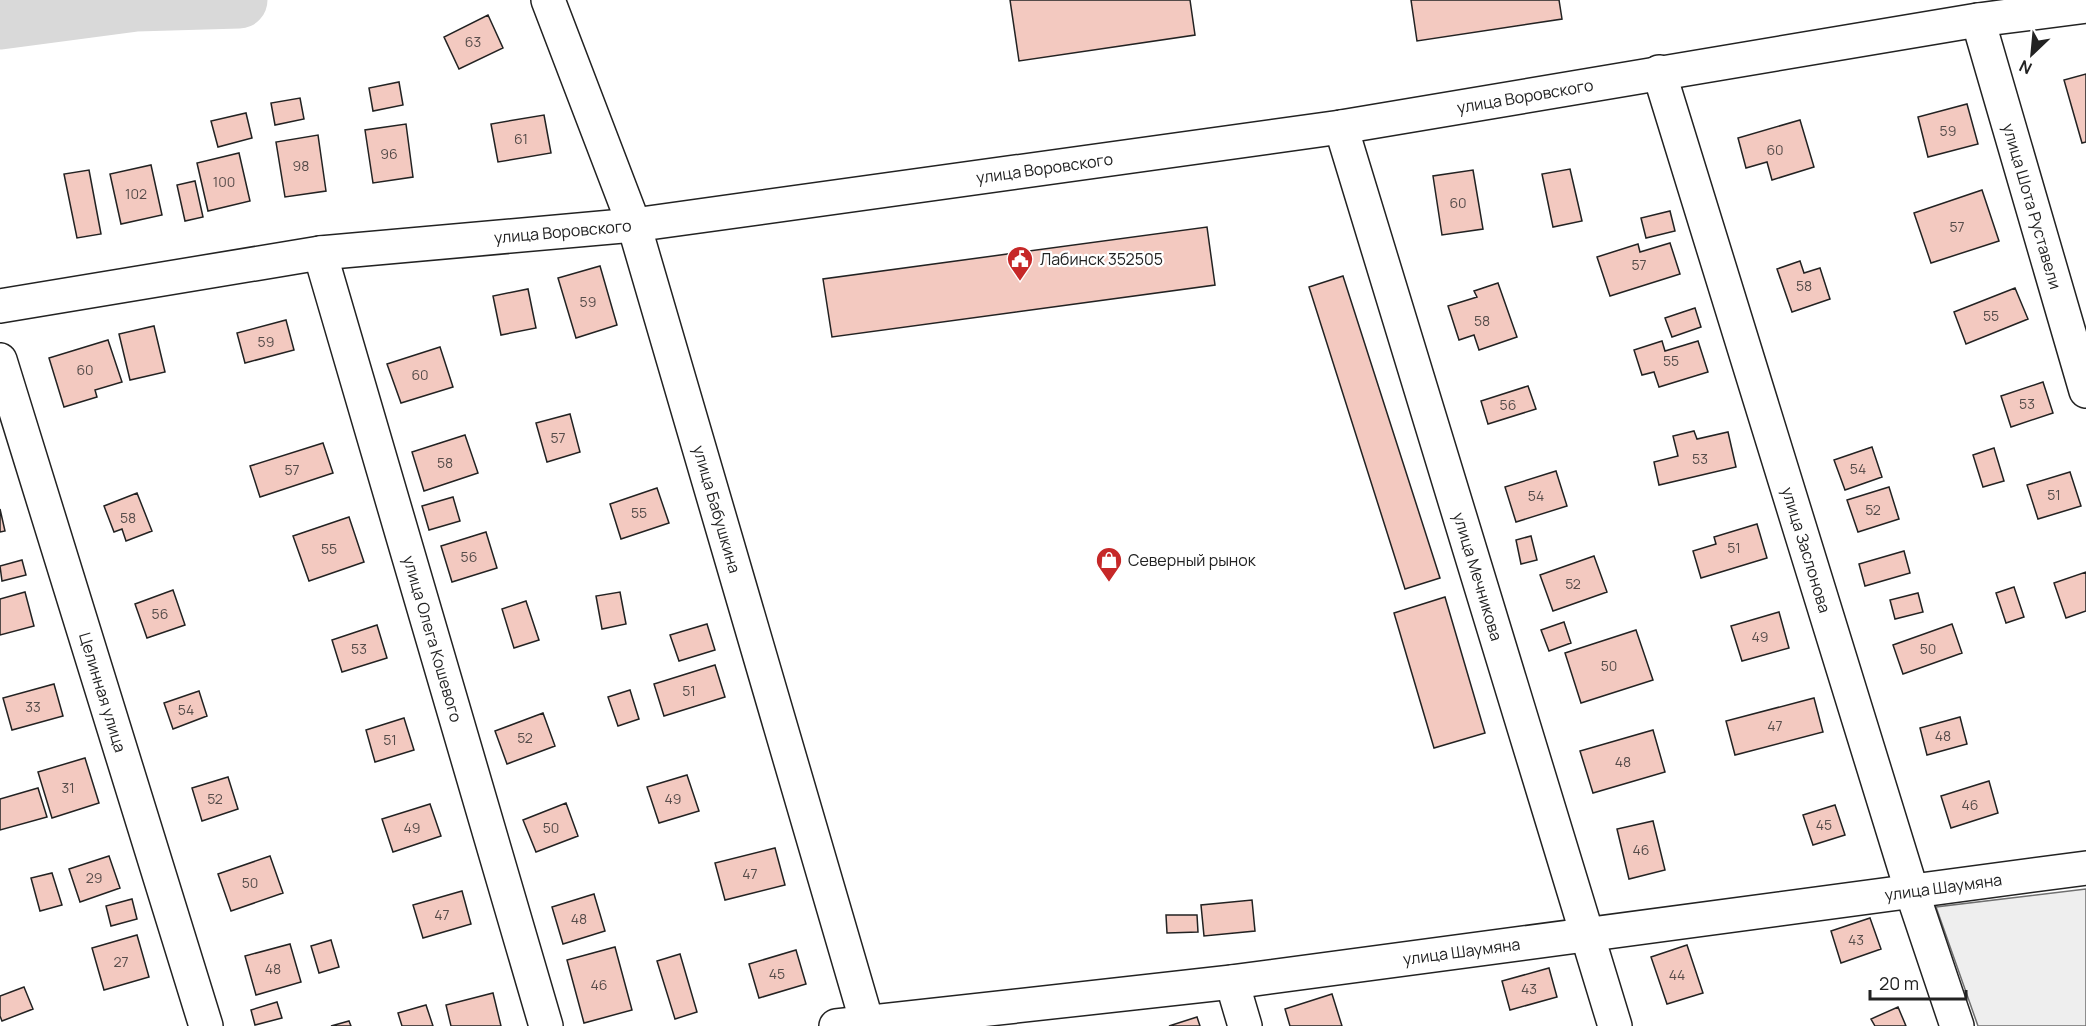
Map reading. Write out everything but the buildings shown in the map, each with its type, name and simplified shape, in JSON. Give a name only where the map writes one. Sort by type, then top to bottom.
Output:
[{"type":"street","name":"улица Бабушкина","points":[[548,0],[634,225],[857,1024]]},
{"type":"street","name":"улица Воровского","points":[[0,306],[320,253],[634,225],[1341,127],[1978,20],[2086,6]]},
{"type":"street","name":"улица Шота Руставели","points":[[1978,20],[2086,391]]},
{"type":"street","name":"улица Заслонова","points":[[1659,72],[1912,892],[1958,1026]]},
{"type":"street","name":"улица Мечникова","points":[[1341,127],[1615,1026]]},
{"type":"street","name":"улица Олега Кошевого","points":[[320,253],[546,1026]]},
{"type":"street","name":"Целинная улица","points":[[0,360],[206,1026]]},
{"type":"street","name":"улица Шаумяна","points":[[857,1024],[1232,982],[2086,868]]},
{"type":"street","points":[[1232,982],[1245,1026]]},
{"type":"shaded area","points":[[2086,889],[2086,1026],[1978,1026],[1936,907]]},
{"type":"waterway","points":[[0,21],[136,3],[239,0]]},
{"type":"place","name":"Лабинск 352505","points":[[1020,282]]},
{"type":"place","name":"Северный рынок","points":[[1109,583]]}]
